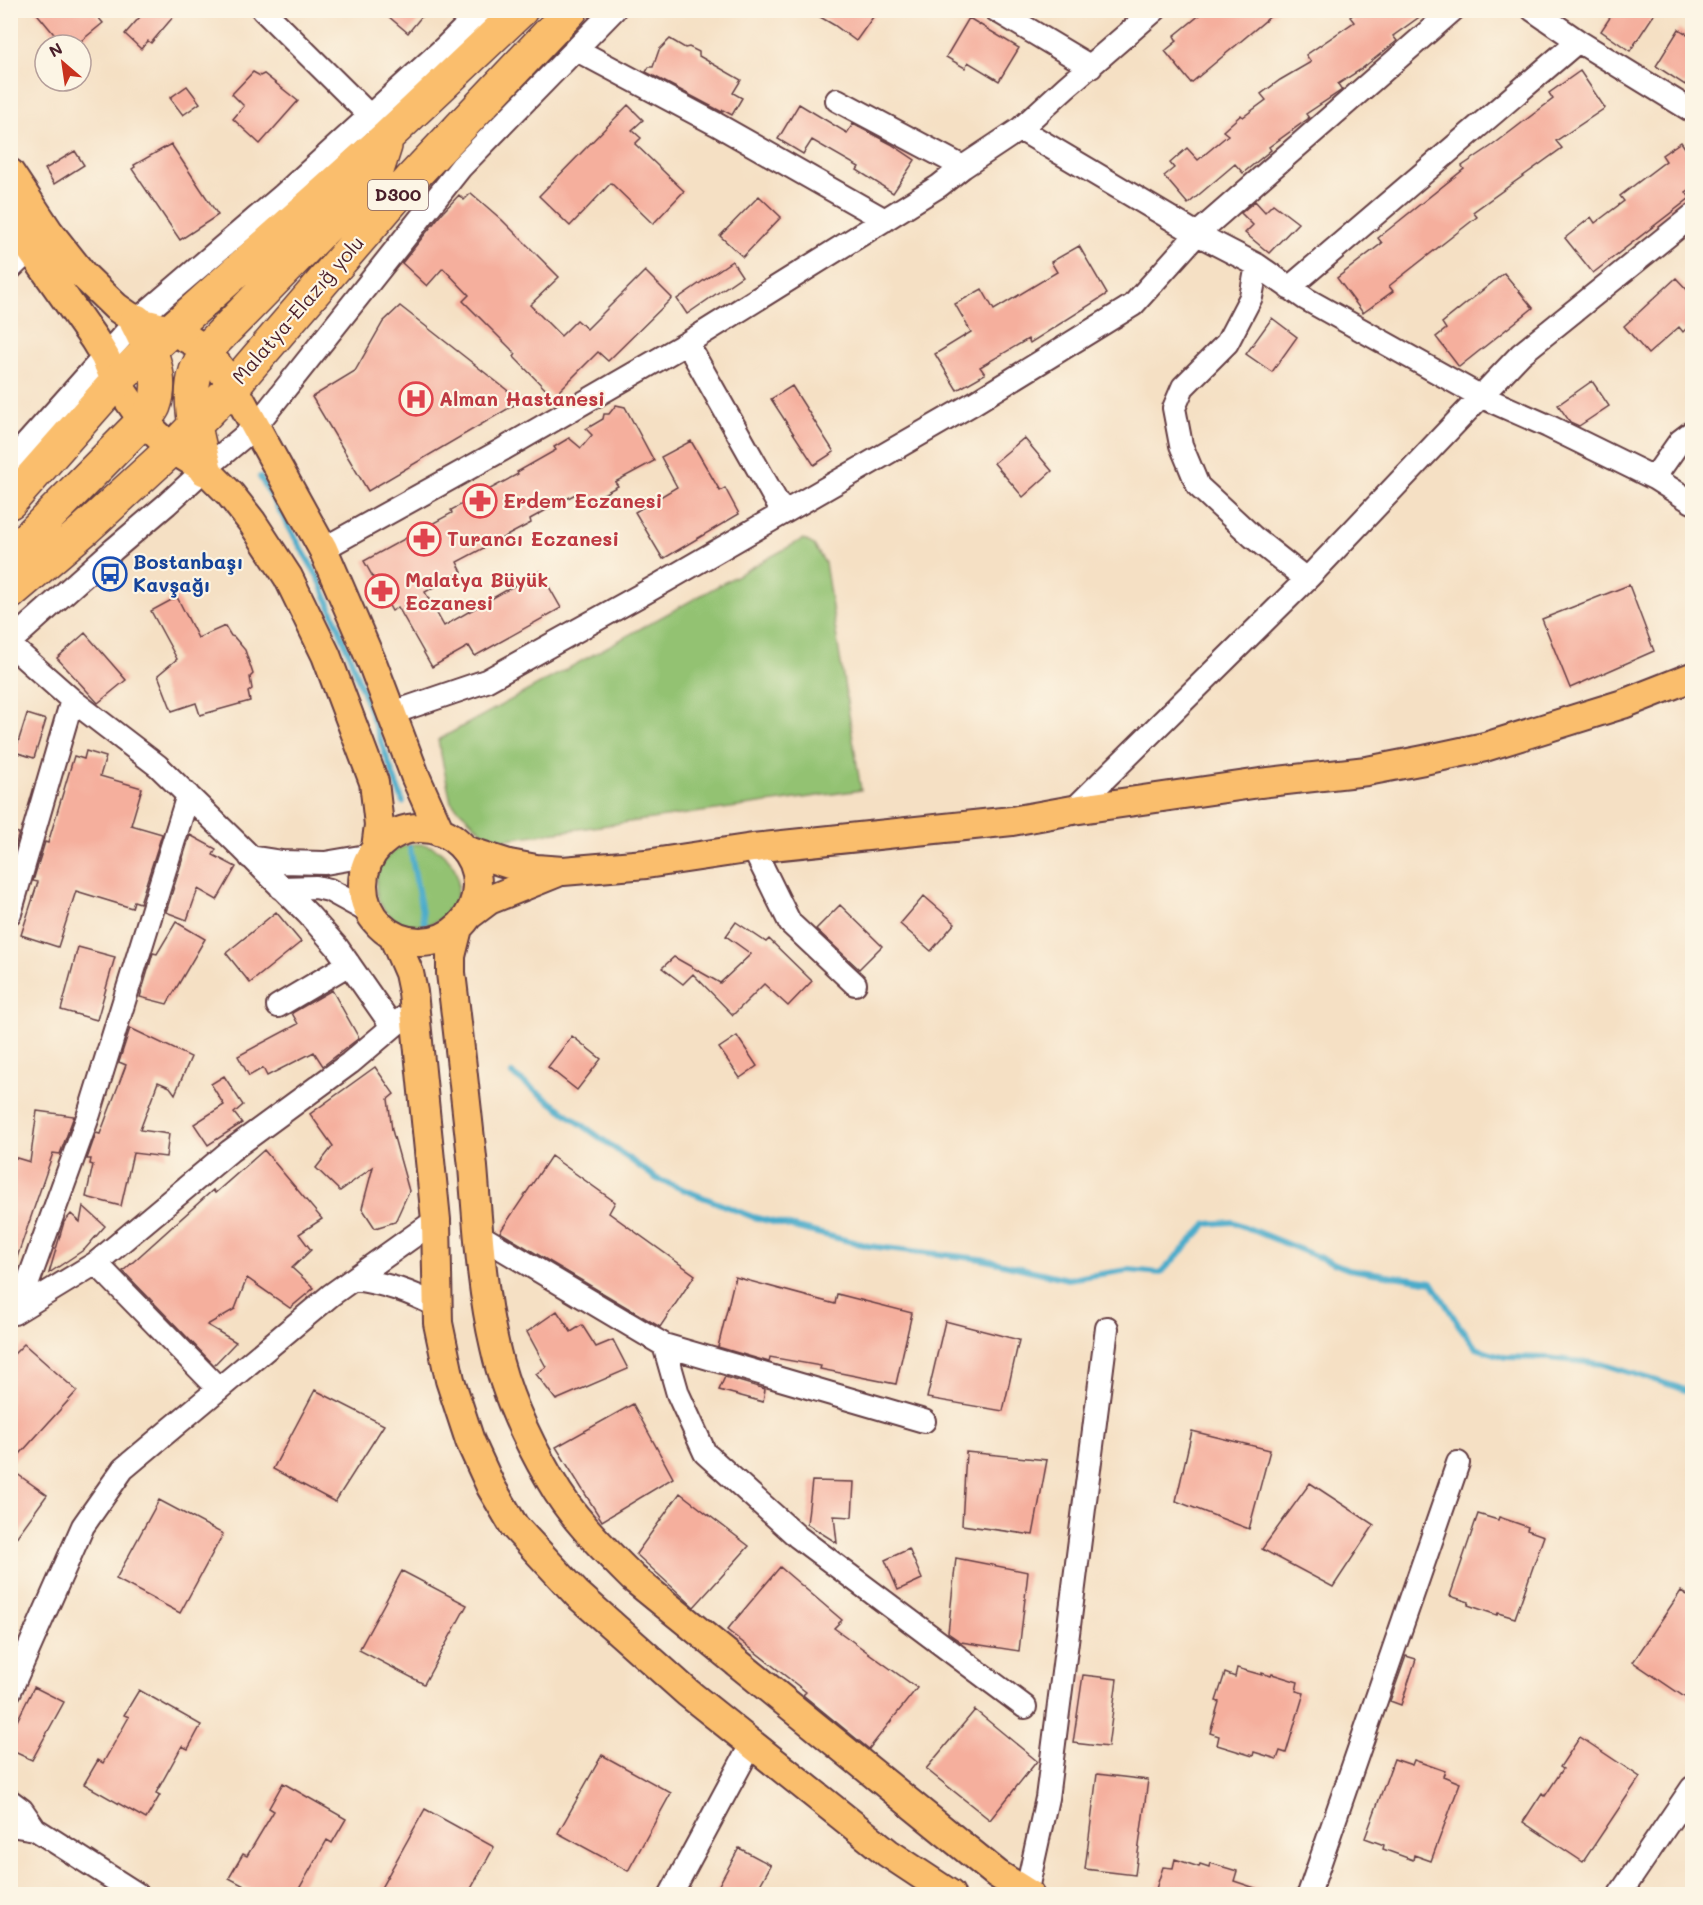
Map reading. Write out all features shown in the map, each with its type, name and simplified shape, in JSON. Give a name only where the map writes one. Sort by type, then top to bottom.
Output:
[{"type":"highway","name":"D300","points":[[10,502],[107,380],[152,333],[379,125],[521,10]]},
{"type":"highway","name":"Malatya-Elazığ yolu","points":[[10,593],[84,531],[172,449],[239,379],[412,178],[571,10]]},
{"type":"highway","points":[[205,469],[193,410],[195,373],[210,346],[375,177],[379,125]]},
{"type":"highway","points":[[10,555],[154,408],[157,372],[152,333]]},
{"type":"highway","points":[[210,346],[239,379]]},
{"type":"highway","points":[[107,380],[138,426]]},
{"type":"main road","points":[[10,173],[39,240],[107,380]]},
{"type":"main road","points":[[10,220],[39,240],[116,307],[152,333],[192,340],[210,346]]},
{"type":"main road","points":[[239,379],[254,428],[323,549],[440,832]]},
{"type":"main road","points":[[138,426],[205,469],[230,494],[252,522],[288,577],[326,655],[374,782],[379,825],[374,852],[364,871],[362,883],[363,896],[369,912],[379,926],[393,936],[410,942],[427,942],[443,938],[489,900],[563,871]]},
{"type":"main road","points":[[465,850],[509,864],[536,869],[563,871],[646,864],[753,848],[1012,821],[1260,783],[1367,771],[1485,747],[1623,704],[1692,677]]},
{"type":"main road","points":[[374,852],[396,833],[421,828],[440,832],[456,841],[474,865],[477,882],[476,899],[451,956],[451,973],[483,1288],[495,1349],[505,1384],[552,1482],[590,1534],[633,1578],[997,1874],[1027,1894]]},
{"type":"main road","points":[[393,936],[409,973],[404,1018],[436,1220],[438,1323],[450,1380],[470,1441],[491,1487],[514,1526],[586,1601],[688,1693],[888,1853],[950,1894]]},
{"type":"street","points":[[263,10],[379,125],[446,46],[482,10]]},
{"type":"street","points":[[14,1313],[96,1263],[230,1151],[350,1064],[404,1018],[349,964],[308,914],[158,766],[72,700],[10,643],[254,428],[461,167],[614,10]]},
{"type":"street","points":[[996,10],[1091,67]]},
{"type":"street","points":[[323,549],[500,451],[687,343],[939,186],[1020,129],[1155,10]]},
{"type":"street","points":[[392,713],[486,681],[974,403],[1133,305],[1197,234],[1453,10]]},
{"type":"street","points":[[1533,10],[1578,41],[1692,111]]},
{"type":"street","points":[[1289,288],[1578,41]]},
{"type":"street","points":[[575,49],[716,124],[885,220]]},
{"type":"street","points":[[837,100],[963,167]]},
{"type":"street","points":[[1020,129],[1197,234],[1257,265],[1289,288],[1480,396],[1548,426],[1654,478],[1692,502]]},
{"type":"street","points":[[1073,810],[1306,579],[1521,354],[1692,216]]},
{"type":"street","points":[[10,269],[39,240]]},
{"type":"street","points":[[1257,265],[1251,297],[1227,343],[1183,387],[1174,408],[1181,445],[1198,486],[1253,537],[1306,579]]},
{"type":"street","points":[[687,343],[783,513]]},
{"type":"street","points":[[10,462],[107,380]]},
{"type":"street","points":[[1654,478],[1680,441],[1692,432]]},
{"type":"street","points":[[10,913],[72,700]]},
{"type":"street","points":[[14,1313],[89,1114],[188,795]]},
{"type":"street","points":[[753,848],[790,923],[855,984]]},
{"type":"street","points":[[250,857],[282,862],[325,863],[374,852]]},
{"type":"street","points":[[281,888],[329,890],[369,912]]},
{"type":"street","points":[[278,1006],[349,964]]},
{"type":"street","points":[[10,1691],[84,1527],[123,1469],[331,1295],[436,1220]]},
{"type":"street","points":[[479,1235],[664,1346],[924,1421]]},
{"type":"street","points":[[96,1263],[219,1389]]},
{"type":"street","points":[[354,1279],[383,1283],[437,1306]]},
{"type":"street","points":[[1027,1894],[1047,1798],[1107,1328]]},
{"type":"street","points":[[664,1346],[678,1394],[705,1453],[798,1537],[1025,1707]]},
{"type":"street","points":[[1309,1894],[1458,1463]]},
{"type":"street","points":[[671,1894],[751,1745]]},
{"type":"street","points":[[1620,1894],[1692,1788]]},
{"type":"street","points":[[10,1801],[22,1810],[35,1829],[137,1894]]},
{"type":"street","points":[[10,1825],[35,1829]]},
{"type":"green space","points":[[803,539],[814,545],[825,563],[861,790],[492,841],[451,802],[438,740]]},
{"type":"green space","points":[[409,844],[425,844],[440,851],[451,862],[458,877],[455,901],[446,914],[425,926],[409,926],[394,919],[383,908],[376,893],[376,877],[383,862],[394,851]]},
{"type":"building","points":[[34,10],[92,10],[103,23],[91,33],[53,33]]},
{"type":"building","points":[[146,10],[179,10],[151,43],[148,41],[141,49],[125,34]]},
{"type":"building","points":[[381,10],[427,10],[408,33]]},
{"type":"building","points":[[808,10],[878,10],[856,41]]},
{"type":"building","points":[[1206,10],[1278,10],[1191,83],[1165,51],[1177,41],[1174,36]]},
{"type":"building","points":[[1359,10],[1429,10],[1393,36],[1397,41],[1338,84],[1342,90],[1306,114],[1309,118],[1269,147],[1271,150],[1243,173],[1235,164],[1188,204],[1164,176],[1174,168],[1170,163],[1187,148],[1198,160],[1228,135],[1223,131],[1241,115],[1243,117],[1266,100],[1261,94],[1311,62],[1306,55],[1354,22],[1350,17]]},
{"type":"building","points":[[1615,10],[1657,10],[1630,51],[1601,31]]},
{"type":"building","points":[[969,18],[1019,48],[999,81],[968,62],[965,68],[946,57]]},
{"type":"building","points":[[1679,29],[1692,37],[1692,73],[1685,85],[1656,66]]},
{"type":"building","points":[[670,39],[685,48],[689,47],[699,52],[699,56],[741,80],[733,93],[742,98],[732,115],[646,72],[649,67],[653,67],[659,50]]},
{"type":"building","points":[[1580,71],[1605,108],[1556,141],[1562,148],[1473,212],[1477,217],[1389,286],[1393,291],[1363,313],[1337,278],[1382,243],[1378,238],[1464,169],[1462,166],[1553,99],[1549,93]]},
{"type":"building","points":[[253,72],[260,76],[264,74],[298,101],[260,144],[233,119],[244,106],[232,94]]},
{"type":"building","points":[[187,86],[200,103],[183,115],[170,98]]},
{"type":"building","points":[[799,104],[847,133],[853,124],[915,160],[893,193],[857,170],[859,167],[812,140],[803,154],[778,139]]},
{"type":"building","points":[[628,105],[643,120],[632,130],[641,138],[635,144],[684,191],[653,224],[611,183],[570,226],[539,196]]},
{"type":"building","points":[[1681,142],[1692,158],[1692,188],[1686,192],[1690,198],[1593,273],[1565,238],[1591,217],[1595,223],[1624,201],[1620,196],[1666,161],[1662,155]]},
{"type":"building","points":[[171,144],[218,215],[180,240],[132,169],[134,165]]},
{"type":"building","points":[[75,151],[84,165],[54,184],[45,169]]},
{"type":"building","points":[[471,193],[502,220],[559,277],[530,305],[561,336],[577,320],[587,329],[645,271],[672,298],[608,361],[598,352],[553,397],[514,357],[516,354],[463,301],[469,295],[443,268],[427,286],[402,263],[459,195],[464,200]]},
{"type":"building","points":[[759,196],[781,217],[743,257],[720,236]]},
{"type":"building","points":[[1255,201],[1265,212],[1273,204],[1298,223],[1269,253],[1245,233],[1253,225],[1241,213]]},
{"type":"building","points":[[1079,246],[1107,294],[1030,343],[1028,339],[980,367],[985,374],[957,390],[935,354],[971,332],[955,304],[982,289],[994,310],[1057,272],[1051,262]]},
{"type":"building","points":[[732,261],[742,276],[687,314],[677,299]]},
{"type":"building","points":[[1504,273],[1533,308],[1459,367],[1436,337],[1446,329],[1442,323]]},
{"type":"building","points":[[1676,278],[1692,295],[1692,323],[1683,332],[1679,327],[1648,354],[1624,326]]},
{"type":"building","name":"Alman Hastanesi","points":[[400,306],[521,401],[368,491],[312,397],[355,371],[383,322]]},
{"type":"building","points":[[1272,318],[1297,337],[1272,372],[1246,354]]},
{"type":"building","points":[[1592,381],[1609,406],[1579,426],[1570,422],[1558,405]]},
{"type":"building","points":[[792,386],[834,452],[814,465],[771,399]]},
{"type":"building","points":[[616,405],[625,407],[654,461],[615,482],[618,486],[585,504],[579,492],[530,519],[531,523],[457,562],[462,572],[425,592],[444,626],[540,571],[561,608],[475,656],[469,646],[432,667],[398,607],[392,611],[364,561],[518,474],[517,472],[556,450],[554,447],[569,438],[581,448],[592,435],[586,429],[603,419],[604,414],[609,414]]},
{"type":"building","points":[[1024,438],[1052,471],[1023,497],[994,463]]},
{"type":"building","points":[[691,441],[720,491],[725,488],[739,514],[663,559],[635,512],[677,487],[661,457]]},
{"type":"building","points":[[1629,585],[1654,651],[1570,688],[1542,619]]},
{"type":"building","points":[[177,597],[198,638],[225,626],[245,650],[253,674],[250,677],[252,689],[248,692],[250,701],[200,715],[196,703],[172,711],[158,675],[177,659],[151,611]]},
{"type":"building","points":[[85,633],[126,680],[98,703],[57,658]]},
{"type":"building","points":[[27,714],[46,720],[34,758],[15,752]]},
{"type":"building","points":[[86,751],[106,757],[100,776],[142,788],[131,825],[162,834],[140,903],[134,901],[132,908],[76,891],[58,947],[21,935],[38,882],[33,881],[45,842],[48,843],[74,756],[84,759]]},
{"type":"building","points":[[10,831],[19,833],[10,863]]},
{"type":"building","points":[[190,835],[216,849],[213,855],[236,867],[217,900],[198,889],[187,920],[166,912]]},
{"type":"building","points":[[924,896],[955,923],[931,951],[900,924]]},
{"type":"building","points":[[840,905],[882,946],[859,969],[816,929]]},
{"type":"building","points":[[276,912],[301,942],[250,983],[226,953]]},
{"type":"building","points":[[176,922],[205,939],[167,1004],[140,997],[153,953],[157,954]]},
{"type":"building","points":[[736,922],[766,942],[769,939],[812,981],[788,1006],[764,984],[733,1015],[693,974],[683,984],[662,968],[674,957],[720,983],[751,954],[726,936]]},
{"type":"building","points":[[78,947],[115,957],[97,1020],[61,1010]]},
{"type":"building","points":[[332,990],[359,1038],[323,1066],[314,1052],[267,1076],[263,1068],[249,1076],[238,1056],[298,1024],[292,1013]]},
{"type":"building","points":[[130,1028],[191,1057],[175,1094],[170,1087],[158,1082],[140,1130],[169,1134],[166,1157],[133,1153],[121,1206],[86,1197],[93,1165],[90,1164],[91,1159],[87,1159],[96,1133],[100,1134],[126,1065],[119,1062]]},
{"type":"building","points":[[572,1036],[601,1059],[577,1090],[548,1067]]},
{"type":"building","points":[[737,1036],[757,1066],[740,1078],[719,1048]]},
{"type":"building","points":[[375,1067],[394,1094],[388,1099],[392,1130],[409,1191],[395,1222],[375,1228],[362,1208],[373,1167],[340,1191],[316,1168],[333,1146],[310,1114]]},
{"type":"building","points":[[224,1076],[243,1105],[234,1113],[242,1123],[208,1145],[194,1124],[224,1105],[211,1084]]},
{"type":"building","points":[[37,1111],[74,1116],[60,1154],[53,1153],[13,1269],[10,1269],[10,1156],[30,1162]]},
{"type":"building","points":[[264,1150],[322,1219],[299,1234],[311,1250],[292,1268],[314,1288],[290,1308],[247,1278],[235,1309],[207,1325],[236,1342],[214,1365],[123,1271],[213,1190],[215,1193]]},
{"type":"building","points":[[551,1156],[615,1202],[609,1213],[695,1275],[660,1327],[500,1232]]},
{"type":"building","points":[[83,1206],[105,1226],[85,1249],[49,1273],[64,1222],[71,1214],[80,1222]]},
{"type":"building","points":[[735,1277],[835,1304],[837,1294],[912,1313],[896,1384],[820,1369],[821,1366],[770,1357],[769,1362],[718,1347]]},
{"type":"building","points":[[557,1311],[571,1332],[582,1325],[596,1347],[613,1340],[628,1369],[556,1400],[536,1374],[546,1367],[527,1332]]},
{"type":"building","points":[[945,1321],[1019,1340],[1003,1411],[927,1398]]},
{"type":"building","points":[[24,1344],[77,1391],[10,1465],[10,1358]]},
{"type":"building","points":[[725,1377],[765,1389],[763,1402],[719,1390]]},
{"type":"building","points":[[315,1390],[384,1425],[335,1502],[273,1469]]},
{"type":"building","points":[[633,1404],[673,1478],[602,1521],[556,1447]]},
{"type":"building","points":[[1192,1431],[1270,1450],[1249,1529],[1176,1501]]},
{"type":"building","points":[[966,1452],[1047,1460],[1033,1535],[962,1525]]},
{"type":"building","points":[[10,1469],[47,1495],[10,1546]]},
{"type":"building","points":[[812,1481],[854,1482],[852,1517],[834,1516],[837,1543],[807,1524]]},
{"type":"building","points":[[1310,1483],[1374,1525],[1333,1587],[1262,1549]]},
{"type":"building","points":[[680,1493],[749,1546],[694,1607],[636,1554]]},
{"type":"building","points":[[159,1500],[223,1534],[180,1613],[116,1579]]},
{"type":"building","points":[[1478,1514],[1498,1520],[1499,1517],[1528,1527],[1527,1530],[1544,1536],[1515,1618],[1498,1613],[1497,1615],[1450,1596]]},
{"type":"building","points":[[909,1549],[922,1579],[898,1590],[885,1560]]},
{"type":"building","points":[[956,1558],[1028,1572],[1019,1651],[961,1642],[948,1633]]},
{"type":"building","points":[[780,1567],[842,1620],[834,1628],[917,1688],[869,1749],[803,1695],[806,1692],[727,1630]]},
{"type":"building","points":[[402,1571],[467,1605],[424,1684],[359,1650]]},
{"type":"building","points":[[1681,1591],[1692,1598],[1692,1702],[1633,1662]]},
{"type":"building","points":[[1406,1656],[1416,1659],[1401,1705],[1390,1701]]},
{"type":"building","points":[[1237,1668],[1262,1675],[1262,1673],[1271,1676],[1272,1674],[1298,1682],[1296,1691],[1304,1693],[1286,1753],[1280,1751],[1277,1759],[1254,1752],[1253,1756],[1217,1745],[1219,1736],[1210,1733],[1219,1702],[1216,1701],[1225,1673],[1235,1677]]},
{"type":"building","points":[[1083,1675],[1117,1679],[1108,1747],[1073,1743]]},
{"type":"building","points":[[34,1687],[64,1702],[32,1760],[10,1750],[10,1735]]},
{"type":"building","points":[[139,1690],[201,1725],[188,1749],[182,1746],[156,1793],[160,1795],[146,1819],[84,1784],[98,1760],[103,1763],[129,1717],[124,1715]]},
{"type":"building","points":[[975,1710],[1037,1761],[990,1820],[926,1769]]},
{"type":"building","points":[[1580,1737],[1640,1777],[1583,1862],[1523,1822],[1542,1793],[1545,1796],[1563,1769],[1560,1767]]},
{"type":"building","points":[[602,1755],[671,1793],[628,1871],[558,1833]]},
{"type":"building","points":[[1394,1759],[1412,1765],[1414,1760],[1445,1771],[1443,1776],[1460,1783],[1431,1861],[1414,1855],[1413,1860],[1383,1849],[1384,1845],[1365,1838]]},
{"type":"building","points":[[1097,1774],[1148,1780],[1135,1875],[1085,1869]]},
{"type":"building","points":[[283,1783],[346,1819],[332,1843],[327,1840],[296,1894],[259,1894],[229,1878],[243,1854],[247,1856],[274,1811],[269,1808]]},
{"type":"building","points":[[425,1809],[494,1847],[468,1894],[394,1894],[381,1888]]},
{"type":"building","points":[[739,1848],[771,1865],[755,1894],[714,1894]]},
{"type":"building","points":[[1175,1859],[1199,1867],[1200,1864],[1209,1867],[1210,1863],[1237,1871],[1234,1881],[1267,1892],[1266,1894],[1165,1894],[1155,1892],[1163,1867],[1173,1868]]},
{"type":"waterway","points":[[260,477],[319,579],[403,802]]},
{"type":"waterway","points":[[410,848],[424,923]]},
{"type":"waterway","points":[[512,1074],[657,1179],[753,1217],[869,1246],[981,1259],[1068,1279],[1128,1270],[1161,1273],[1207,1224],[1233,1222],[1348,1269],[1432,1282],[1476,1348],[1505,1357],[1548,1358],[1602,1364],[1692,1393]]},
{"type":"place","name":"Alman Hastanesi","points":[[416,399]]},
{"type":"place","name":"Erdem Eczanesi","points":[[480,501]]},
{"type":"place","name":"Turancı Eczanesi","points":[[424,539]]},
{"type":"place","name":"Bostanbaşı Kavşağı","points":[[110,574]]},
{"type":"place","name":"Malatya Büyük Eczanesi","points":[[382,591]]}]
